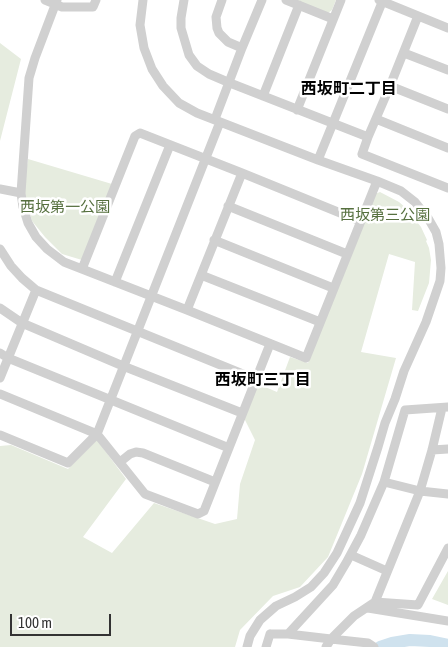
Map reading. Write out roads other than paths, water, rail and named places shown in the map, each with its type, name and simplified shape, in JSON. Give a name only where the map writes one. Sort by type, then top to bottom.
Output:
[{"type":"street","points":[[45,0],[56,2],[62,7],[93,7],[96,0]]},
{"type":"street","points":[[143,0],[140,25],[144,48],[152,69],[163,86],[180,102],[198,113],[217,121],[401,191],[416,202],[428,218],[436,232],[439,244],[440,281],[426,322],[404,371],[385,423],[360,503],[337,553],[324,573],[310,587],[276,606],[260,620],[250,636],[247,647]]},
{"type":"street","points":[[184,0],[180,28],[189,55],[197,66],[230,83],[368,136]]},
{"type":"street","points":[[222,0],[216,17],[219,33],[228,42],[242,48]]},
{"type":"street","points":[[0,435],[68,463],[97,434],[206,158],[242,48],[262,0]]},
{"type":"street","points":[[286,0],[333,19]]},
{"type":"street","points":[[297,110],[341,0]]},
{"type":"street","points":[[318,160],[381,0],[448,28]]},
{"type":"street","points":[[56,2],[29,78],[20,193],[22,207],[36,237],[47,250],[64,262],[306,358],[377,181]]},
{"type":"street","points":[[263,96],[299,6]]},
{"type":"street","points":[[418,16],[362,154],[448,188]]},
{"type":"street","points":[[404,53],[448,70]]},
{"type":"street","points":[[390,86],[448,109]]},
{"type":"street","points":[[376,119],[448,148]]},
{"type":"street","points":[[82,269],[135,136],[140,133],[242,172],[360,221]]},
{"type":"street","points":[[115,282],[170,145]]},
{"type":"street","points":[[187,310],[242,172]]},
{"type":"street","points":[[0,188],[20,193]]},
{"type":"street","points":[[228,206],[347,254]]},
{"type":"street","points":[[214,240],[333,288]]},
{"type":"street","points":[[0,249],[11,266],[36,290],[255,379]]},
{"type":"street","points":[[200,275],[320,322]]},
{"type":"street","points":[[0,378],[4,356],[22,323],[36,290]]},
{"type":"street","points":[[0,308],[22,323],[242,413]]},
{"type":"street","points":[[0,394],[97,434],[145,494],[198,514],[204,510],[270,344]]},
{"type":"street","points":[[4,356],[229,448]]},
{"type":"street","points":[[288,634],[333,585],[361,535],[384,482],[405,410],[445,408],[420,491],[372,605]]},
{"type":"street","points":[[432,450],[448,449]]},
{"type":"street","points":[[120,462],[130,454],[136,452],[143,453],[215,482]]},
{"type":"street","points":[[384,482],[420,491],[448,494]]},
{"type":"street","points":[[326,647],[331,639],[354,616],[372,605],[418,605],[448,548]]},
{"type":"street","points":[[350,555],[387,571]]},
{"type":"street","points":[[372,605],[448,622]]},
{"type":"street","points":[[260,620],[270,634]]},
{"type":"street","points":[[270,634],[288,634],[368,643],[374,647]]},
{"type":"street","points":[[266,647],[270,634]]},
{"type":"waterway","points":[[380,647],[410,640],[430,641],[448,645]]},
{"type":"district","name":"西坂町二丁目","points":[[349,89]]},
{"type":"district","name":"西坂町三丁目","points":[[263,380]]},
{"type":"park label","name":"西坂第一公園","points":[[65,207]]},
{"type":"park label","name":"西坂第三公園","points":[[385,215]]}]
